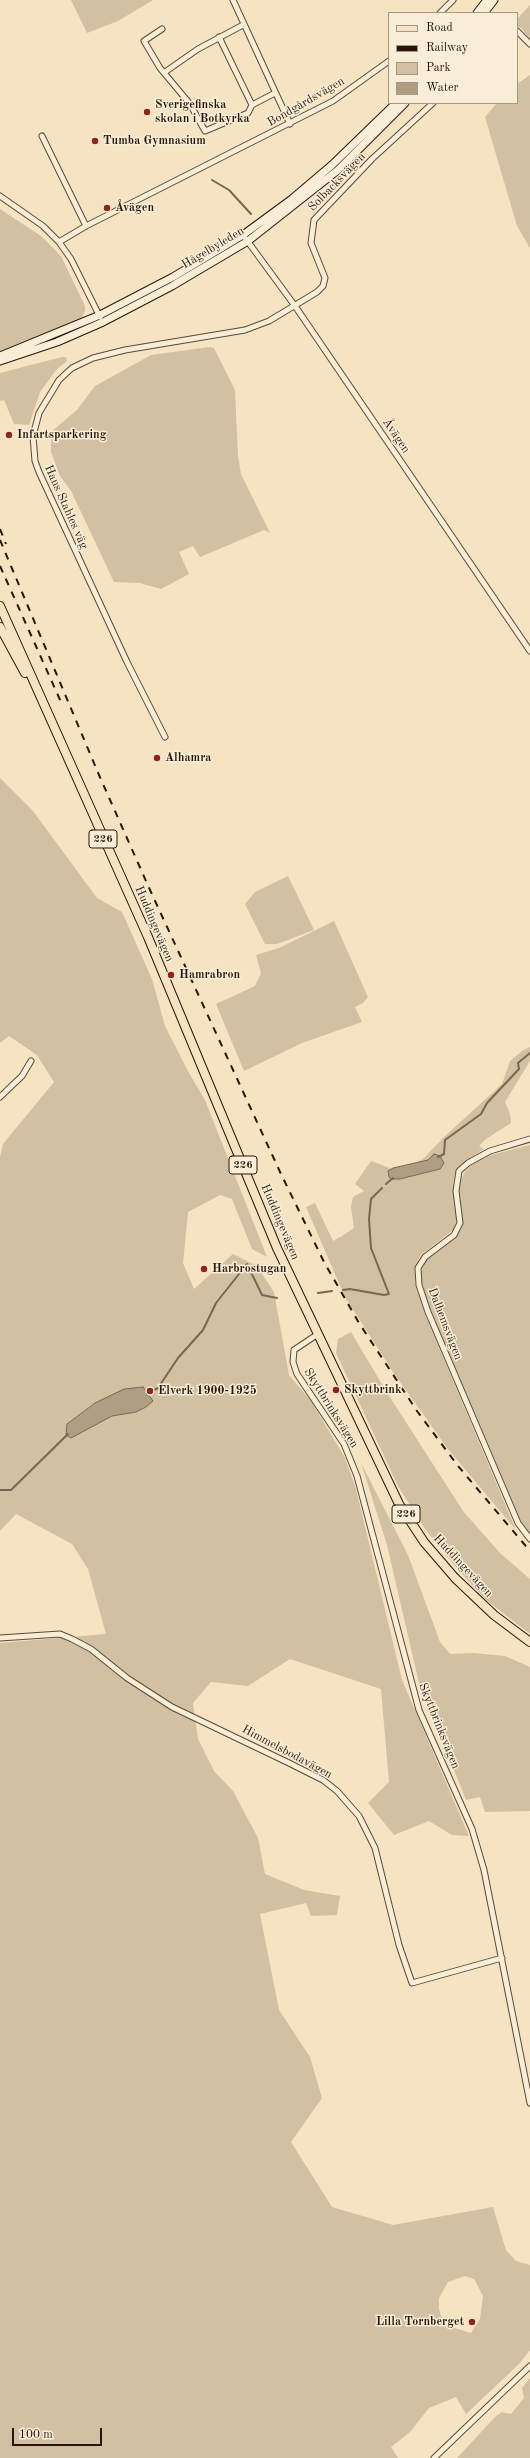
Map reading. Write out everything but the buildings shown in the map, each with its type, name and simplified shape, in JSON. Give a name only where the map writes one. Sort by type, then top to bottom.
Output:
[{"type":"main road","points":[[478,12],[487,0]]},
{"type":"main road","points":[[485,12],[494,0]]},
{"type":"main road","name":"Hågelbyleden","points":[[0,362],[58,342],[101,319],[243,235],[292,199],[332,165],[395,104]]},
{"type":"main road","name":"Hågelbyleden","points":[[0,356],[101,319],[172,286],[248,242],[338,170],[404,104]]},
{"type":"main road","name":"Huddingevägen","points":[[0,606],[42,705],[148,937],[277,1248],[399,1504],[424,1542],[455,1578],[494,1615],[530,1642]]},
{"type":"main road","name":"Huddingevägen","points":[[0,627],[42,705]]},
{"type":"street","points":[[233,0],[243,25],[290,124]]},
{"type":"street","points":[[441,12],[453,0]]},
{"type":"street","points":[[165,72],[219,36],[243,25]]},
{"type":"street","points":[[162,28],[144,41],[165,72],[190,104],[205,131],[248,113],[252,105],[275,92]]},
{"type":"street","points":[[518,32],[530,44]]},
{"type":"street","points":[[219,36],[252,105]]},
{"type":"street","name":"Bondgårdsvägen","points":[[59,242],[86,226],[333,101],[388,62]]},
{"type":"street","name":"Solbacksvägen","points":[[295,306],[318,292],[323,286],[325,278],[311,243],[314,220],[372,159],[433,104]]},
{"type":"street","points":[[42,136],[86,226]]},
{"type":"street","points":[[0,196],[44,226],[59,242],[71,258],[101,319]]},
{"type":"street","name":"Åvägen","points":[[243,235],[295,306],[530,650]]},
{"type":"street","name":"Hans Stahles väg","points":[[165,737],[127,662],[48,494],[35,461],[34,428],[52,389],[72,368],[83,362],[125,350],[245,330],[269,321],[295,306]]},
{"type":"street","points":[[0,1097],[22,1076],[31,1061]]},
{"type":"street","name":"Dalhemsvägen","points":[[530,1139],[490,1151],[468,1163],[459,1172],[456,1191],[460,1223],[454,1235],[425,1257],[418,1268],[419,1284],[428,1312],[518,1523],[530,1539]]},
{"type":"street","name":"Skyttbrinksvägen","points":[[318,1334],[294,1350],[293,1362],[297,1374],[344,1444],[357,1476],[419,1710],[462,1805],[476,1843],[484,1870],[530,2103]]},
{"type":"street","name":"Himmelsbodavägen","points":[[0,1638],[60,1634],[72,1639],[91,1649],[127,1678],[172,1707],[289,1763],[322,1780],[337,1791],[359,1816],[375,1848],[399,1945],[412,1983],[502,1958]]},
{"type":"street","points":[[434,2458],[530,2366]]},
{"type":"green space","points":[[71,0],[153,0],[118,21],[87,33]]},
{"type":"green space","points":[[530,5],[530,39],[518,26],[518,18]]},
{"type":"green space","points":[[530,75],[530,248],[517,226],[485,117],[496,104],[518,104],[518,83]]},
{"type":"green space","points":[[0,209],[41,236],[61,256],[85,306],[85,311],[81,319],[65,327],[0,352]]},
{"type":"green space","points":[[209,347],[214,348],[235,390],[238,456],[241,474],[270,533],[264,530],[200,557],[193,546],[179,552],[189,574],[161,589],[140,583],[114,582],[71,491],[60,476],[51,452],[51,432],[77,410],[95,386],[151,355]]},
{"type":"green space","points":[[66,357],[67,361],[57,369],[40,392],[29,425],[14,424],[4,400],[0,401],[0,373]]},
{"type":"green space","points":[[0,778],[33,811],[97,898],[122,912],[152,979],[165,1026],[189,1073],[205,1100],[267,1257],[252,1249],[232,1199],[220,1195],[188,1212],[183,1263],[194,1289],[233,1254],[257,1266],[274,1292],[289,1375],[311,1401],[345,1458],[356,1489],[402,1680],[469,1836],[452,1835],[429,1821],[394,1835],[368,1803],[389,1782],[381,1689],[290,1659],[248,1686],[211,1682],[193,1703],[198,1739],[214,1771],[233,1791],[258,1838],[265,1874],[304,1890],[340,1896],[337,1915],[311,1916],[306,1903],[260,1914],[279,2010],[310,2057],[322,2098],[291,2142],[332,2207],[393,2225],[493,2207],[506,2250],[516,2261],[530,2265],[530,2350],[519,2364],[466,2414],[456,2397],[429,2408],[410,2432],[391,2447],[398,2458],[0,2458],[0,1643],[106,1634],[88,1569],[72,1544],[16,1514],[0,1531],[0,1157],[3,1144],[54,1082],[37,1055],[9,1036],[0,1043]],"holes":[[[95,1403],[136,1412],[112,1416],[66,1435],[67,1424]],[[465,2276],[474,2279],[483,2296],[480,2319],[471,2333],[451,2327],[443,2322],[439,2309],[439,2298],[448,2282]]]},
{"type":"green space","points":[[288,876],[314,930],[277,944],[265,944],[245,904],[255,892]]},
{"type":"green space","points":[[334,921],[368,997],[363,1003],[355,1007],[362,1022],[302,1043],[244,1071],[216,1004],[255,986],[261,973],[256,955],[279,948]]},
{"type":"green space","points":[[530,1047],[530,1061],[505,1102],[510,1114],[511,1123],[486,1139],[479,1146],[484,1149],[467,1160],[455,1173],[453,1184],[457,1218],[454,1229],[420,1256],[415,1266],[415,1284],[425,1314],[516,1530],[448,1449],[393,1372],[345,1297],[306,1207],[315,1203],[333,1241],[354,1228],[351,1207],[353,1197],[364,1191],[355,1184],[371,1161],[395,1170],[412,1165],[423,1159],[443,1138],[502,1084],[510,1061],[522,1051]]},
{"type":"green space","points":[[530,1145],[530,1536],[520,1522],[430,1313],[422,1286],[421,1273],[426,1259],[457,1236],[463,1225],[458,1189],[465,1171],[473,1164],[491,1155]]},
{"type":"green space","points":[[351,1332],[386,1391],[463,1511],[500,1553],[530,1579],[530,1634],[485,1599],[453,1564],[425,1529],[398,1486],[336,1353],[338,1339]]},
{"type":"green space","points":[[361,1463],[408,1555],[440,1642],[450,1654],[474,1653],[505,1656],[530,1667],[530,1811],[485,1812],[480,1797],[466,1800],[419,1683],[387,1545]]},
{"type":"green space","points":[[530,2378],[530,2458],[457,2458],[496,2416],[502,2412],[511,2414],[524,2398],[522,2388]]},
{"type":"water","points":[[434,1154],[440,1156],[444,1163],[440,1169],[400,1179],[391,1179],[389,1177],[388,1171],[393,1168],[428,1160]]},
{"type":"water","points":[[143,1387],[153,1401],[146,1407],[136,1412],[112,1416],[71,1438],[66,1435],[67,1424],[95,1403],[124,1389]]},
{"type":"waterway","points":[[212,180],[229,190],[251,214]]},
{"type":"waterway","points":[[438,1157],[444,1154],[445,1140],[481,1114],[487,1103],[519,1069],[518,1063],[530,1053]]},
{"type":"waterway","points":[[386,1184],[393,1178]]},
{"type":"waterway","points":[[343,1290],[350,1289],[384,1295],[389,1294],[371,1248],[369,1219],[371,1199],[382,1188]]},
{"type":"waterway","points":[[147,1394],[158,1388],[178,1358],[203,1330],[216,1303],[247,1264],[262,1295],[277,1298]]},
{"type":"waterway","points":[[318,1293],[332,1291]]},
{"type":"waterway","points":[[0,1490],[11,1490],[68,1434]]},
{"type":"railway","points":[[0,529],[6,544]]},
{"type":"railway","points":[[0,540],[99,775],[150,890],[281,1174],[324,1262],[359,1323],[417,1411],[458,1466],[530,1551]]},
{"type":"railway","points":[[0,566],[61,702]]},
{"type":"place","name":"Sverigefinska skolan i Botkyrka","points":[[147,112]]},
{"type":"place","name":"Tumba Gymnasium","points":[[95,141]]},
{"type":"place","name":"Åvägen","points":[[107,208]]},
{"type":"place","name":"Infartsparkering","points":[[9,435]]},
{"type":"place","name":"Alhamra","points":[[157,758]]},
{"type":"place","name":"Hamrabron","points":[[171,975]]},
{"type":"place","name":"Harbrostugan","points":[[204,1269]]},
{"type":"place","name":"Skyttbrink","points":[[336,1390]]},
{"type":"place","name":"Elverk 1900-1925","points":[[150,1391]]},
{"type":"place","name":"Lilla Tornberget","points":[[472,2322]]}]
